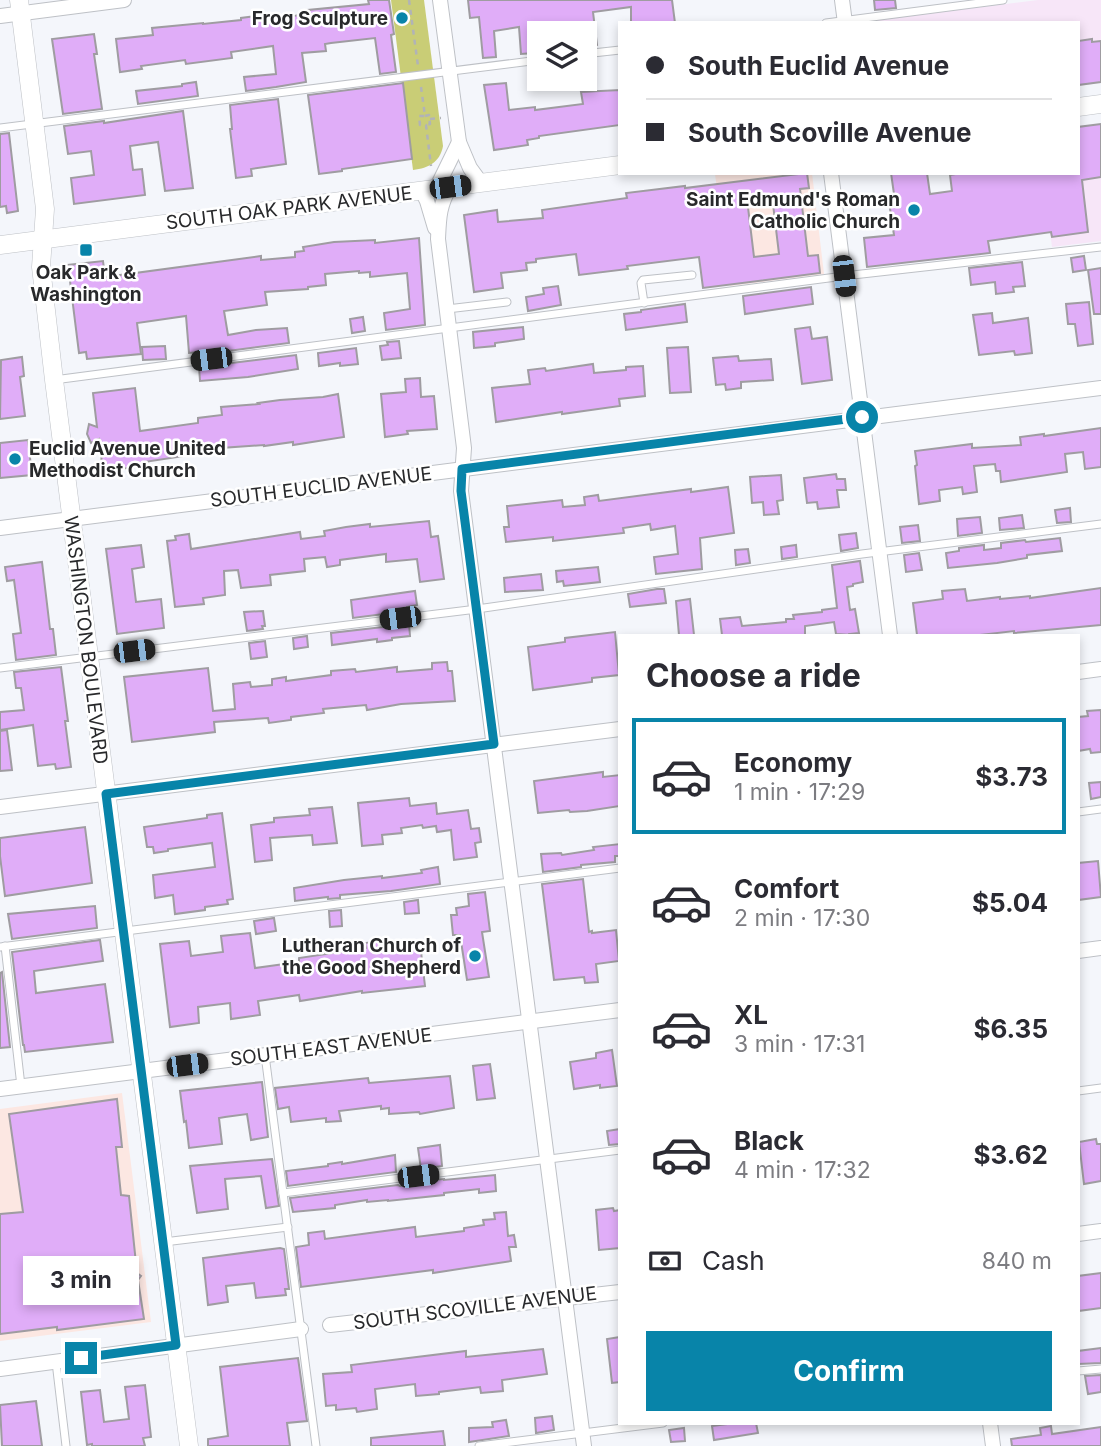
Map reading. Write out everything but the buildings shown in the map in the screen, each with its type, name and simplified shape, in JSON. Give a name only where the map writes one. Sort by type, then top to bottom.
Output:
[{"type":"street","points":[[0,16],[20,7],[124,0]]},
{"type":"street","points":[[440,0],[460,142],[470,168],[481,183]]},
{"type":"street","points":[[842,0],[845,21]]},
{"type":"street","name":"WASHINGTON BOULEVARD","points":[[20,7],[45,209],[41,267],[54,380],[189,1446]]},
{"type":"street","points":[[1080,107],[1101,104]]},
{"type":"street","points":[[438,239],[427,201],[460,142]]},
{"type":"street","name":"SOUTH OAK PARK AVENUE","points":[[0,245],[618,166]]},
{"type":"street","points":[[831,175],[890,634]]},
{"type":"street","points":[[436,189],[442,201],[438,239],[464,449],[461,491],[584,1439]]},
{"type":"street","name":"SOUTH EUCLID AVENUE","points":[[0,528],[1101,388]]},
{"type":"street","points":[[1080,672],[1101,669]]},
{"type":"street","points":[[0,807],[618,729]]},
{"type":"street","points":[[1080,951],[1101,948]]},
{"type":"street","name":"SOUTH EAST AVENUE","points":[[0,1089],[618,1010]]},
{"type":"street","points":[[1080,1234],[1101,1231]]},
{"type":"street","name":"SOUTH SCOVILLE AVENUE","points":[[330,1325],[618,1292]]},
{"type":"street","points":[[0,1369],[301,1329]]},
{"type":"street","points":[[990,1425],[993,1446]]},
{"type":"lane","points":[[852,21],[1003,0]]},
{"type":"lane","points":[[597,53],[618,50]]},
{"type":"lane","points":[[0,128],[527,62]]},
{"type":"lane","points":[[54,380],[844,276],[1101,247]]},
{"type":"lane","points":[[644,303],[641,283],[643,280],[692,275]]},
{"type":"lane","points":[[446,309],[507,302]]},
{"type":"lane","points":[[0,668],[477,609],[1101,524]]},
{"type":"lane","points":[[1080,812],[1101,809]]},
{"type":"lane","points":[[22,1086],[3,946],[618,868]]},
{"type":"lane","points":[[265,1055],[316,1446]]},
{"type":"lane","points":[[1080,1091],[1101,1088]]},
{"type":"lane","points":[[283,1193],[618,1150]]},
{"type":"lane","points":[[163,1242],[288,1227]]},
{"type":"lane","points":[[56,1361],[66,1446]]},
{"type":"lane","points":[[1080,1371],[1101,1369]]},
{"type":"lane","points":[[479,1446],[584,1439],[653,1425]]},
{"type":"path","points":[[409,0],[425,116]]},
{"type":"path","points":[[429,115],[430,120],[430,124],[421,125],[419,116],[429,115]]},
{"type":"path","points":[[430,120],[441,118]]},
{"type":"path","points":[[426,125],[432,167]]},
{"type":"shaded area","points":[[1038,0],[1101,0],[1101,83],[1080,86],[1080,21],[869,21]]},
{"type":"shaded area","points":[[1101,124],[1101,241],[1052,247],[1042,175],[1080,175],[1080,127]]},
{"type":"shaded area","points":[[715,175],[812,175],[824,274],[730,286]]},
{"type":"shaded area","points":[[122,1093],[151,1322],[0,1341],[0,1109]]},
{"type":"green space","points":[[391,0],[424,0],[443,146],[433,163],[413,170]]},
{"type":"place","name":"Frog Sculpture","points":[[402,18]]},
{"type":"place","name":"Saint Edmund's Roman Catholic Church","points":[[914,210]]},
{"type":"place","name":"Oak Park & Washington","points":[[86,250]]},
{"type":"place","name":"Euclid Avenue United Methodist Church","points":[[15,459]]},
{"type":"place","name":"Lutheran Church of the Good Shepherd","points":[[475,956]]},
{"type":"route","points":[[81,1358],[176,1345],[106,794],[494,744],[461,491],[462,469],[862,417]]}]
